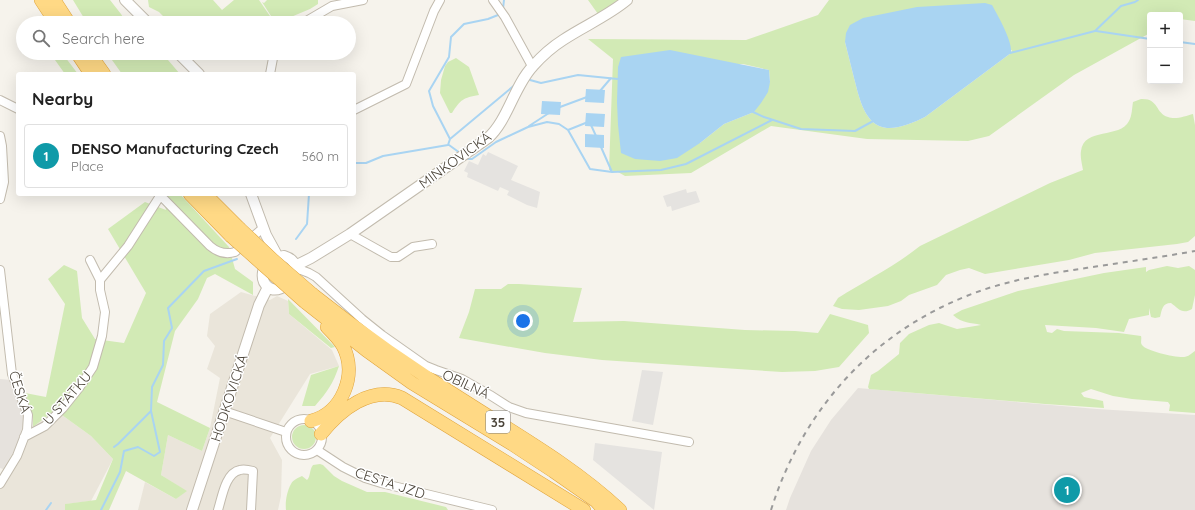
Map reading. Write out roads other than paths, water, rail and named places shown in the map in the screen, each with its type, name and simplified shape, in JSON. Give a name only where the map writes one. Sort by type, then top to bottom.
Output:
[{"type":"highway","points":[[41,0],[51,16]]},
{"type":"highway","points":[[54,0],[64,16]]},
{"type":"highway","points":[[81,60],[90,72]]},
{"type":"highway","points":[[94,60],[103,72]]},
{"type":"highway","name":"35","points":[[192,196],[235,232],[366,350],[412,383],[553,470],[596,502],[604,510]]},
{"type":"highway","name":"35","points":[[208,197],[235,232]]},
{"type":"highway","points":[[308,298],[343,346],[348,367],[348,379],[342,398],[336,406],[324,416],[312,421]]},
{"type":"highway","name":"35","points":[[308,298],[420,373],[559,461],[602,493],[620,510]]},
{"type":"highway","points":[[321,434],[334,420],[353,405],[367,397],[394,394],[584,510]]},
{"type":"street","points":[[125,0],[141,16]]},
{"type":"street","points":[[315,16],[332,6],[363,0]]},
{"type":"street","points":[[356,109],[406,84],[434,11],[440,0]]},
{"type":"street","points":[[493,0],[505,17],[532,66]]},
{"type":"street","name":"MINKOVICKÁ","points":[[295,267],[350,234],[492,134],[532,66],[561,41],[618,8],[627,0]]},
{"type":"street","points":[[185,60],[197,72]]},
{"type":"street","points":[[270,72],[273,60]]},
{"type":"street","points":[[0,100],[16,108]]},
{"type":"street","points":[[0,136],[4,182],[0,197]]},
{"type":"street","points":[[100,280],[128,246],[158,196]]},
{"type":"street","points":[[160,196],[210,246],[220,253],[229,254],[235,252],[263,228]]},
{"type":"street","points":[[253,196],[263,228],[278,257]]},
{"type":"street","points":[[350,234],[391,257],[398,257],[412,247],[432,244]]},
{"type":"street","points":[[282,256],[288,258],[293,262],[295,267],[293,277],[282,288],[276,290],[268,287],[264,282],[264,272],[273,260],[278,257],[282,256]]},
{"type":"street","name":"U STATKU","points":[[24,437],[44,426],[71,398],[93,367],[102,336],[105,312],[100,290],[100,280],[90,260]]},
{"type":"street","name":"OBILNÁ","points":[[295,267],[316,277],[362,319],[426,366],[468,382],[509,407],[526,413],[689,442]]},
{"type":"street","name":"ČESKÁ","points":[[0,270],[12,374],[28,415],[27,430],[17,456],[0,484]]},
{"type":"street","name":"HODKOVICKÁ","points":[[192,510],[260,305],[268,287]]},
{"type":"street","points":[[224,411],[286,432]]},
{"type":"street","points":[[303,419],[312,421],[318,426],[321,434],[321,442],[316,450],[309,454],[301,455],[290,448],[286,441],[286,432],[291,424],[298,420],[303,419]]},
{"type":"street","name":"CESTA JZD","points":[[316,450],[343,467],[370,480],[492,510]]},
{"type":"street","points":[[218,510],[228,479],[232,473],[240,470],[253,470],[251,510]]},
{"type":"water","points":[[985,3],[992,5],[1001,22],[1010,42],[1011,53],[925,117],[917,121],[892,128],[879,126],[873,122],[864,109],[861,101],[845,42],[846,33],[850,25],[863,18],[917,7]]},
{"type":"water","points":[[670,50],[769,70],[770,82],[768,92],[754,112],[724,124],[700,143],[677,158],[660,161],[635,159],[621,153],[617,102],[618,67],[621,57]]},
{"type":"water","points":[[586,89],[605,90],[604,103],[585,102]]},
{"type":"water","points":[[542,101],[561,102],[560,115],[541,114]]},
{"type":"water","points":[[586,113],[605,114],[604,127],[585,126]]},
{"type":"water","points":[[585,134],[604,135],[604,148],[585,147]]},
{"type":"waterway","points":[[503,9],[504,0]]},
{"type":"waterway","points":[[1010,53],[1095,31],[1121,6],[1138,0]]},
{"type":"waterway","points":[[356,163],[366,163],[383,156],[448,145],[450,139],[433,106],[429,91],[449,57],[451,37],[464,24],[488,19],[498,15]]},
{"type":"waterway","points":[[1096,31],[1147,39]]},
{"type":"waterway","points":[[1183,42],[1195,44]]},
{"type":"waterway","points":[[530,80],[541,83],[578,75],[618,79]]},
{"type":"waterway","points":[[600,91],[611,78]]},
{"type":"waterway","points":[[450,139],[516,84]]},
{"type":"waterway","points":[[560,107],[587,97]]},
{"type":"waterway","points":[[751,111],[764,117],[801,129],[855,131],[875,120]]},
{"type":"waterway","points":[[529,126],[549,113]]},
{"type":"waterway","points":[[468,159],[472,159],[496,142],[528,127],[547,122],[559,124],[568,130],[590,169],[612,172],[661,170],[686,164],[772,120]]},
{"type":"waterway","points":[[568,130],[588,122]]},
{"type":"waterway","points":[[591,125],[596,136]]},
{"type":"waterway","points":[[449,145],[460,153]]},
{"type":"waterway","points":[[601,147],[612,172]]},
{"type":"waterway","points":[[296,239],[307,224],[309,196]]},
{"type":"waterway","points":[[101,510],[120,472],[124,451],[138,447],[154,456],[160,452],[151,411],[152,387],[163,365],[164,341],[172,328],[168,308],[204,271],[237,259]]},
{"type":"waterway","points":[[114,447],[151,411]]},
{"type":"waterway","points":[[46,510],[51,503]]},
{"type":"railway","points":[[771,510],[786,471],[805,434],[827,401],[853,371],[883,344],[916,321],[953,302],[1004,283],[1055,273],[1195,251]]},
{"type":"place","name":"DENSO Manufacturing Czech","points":[[1067,490]]}]
